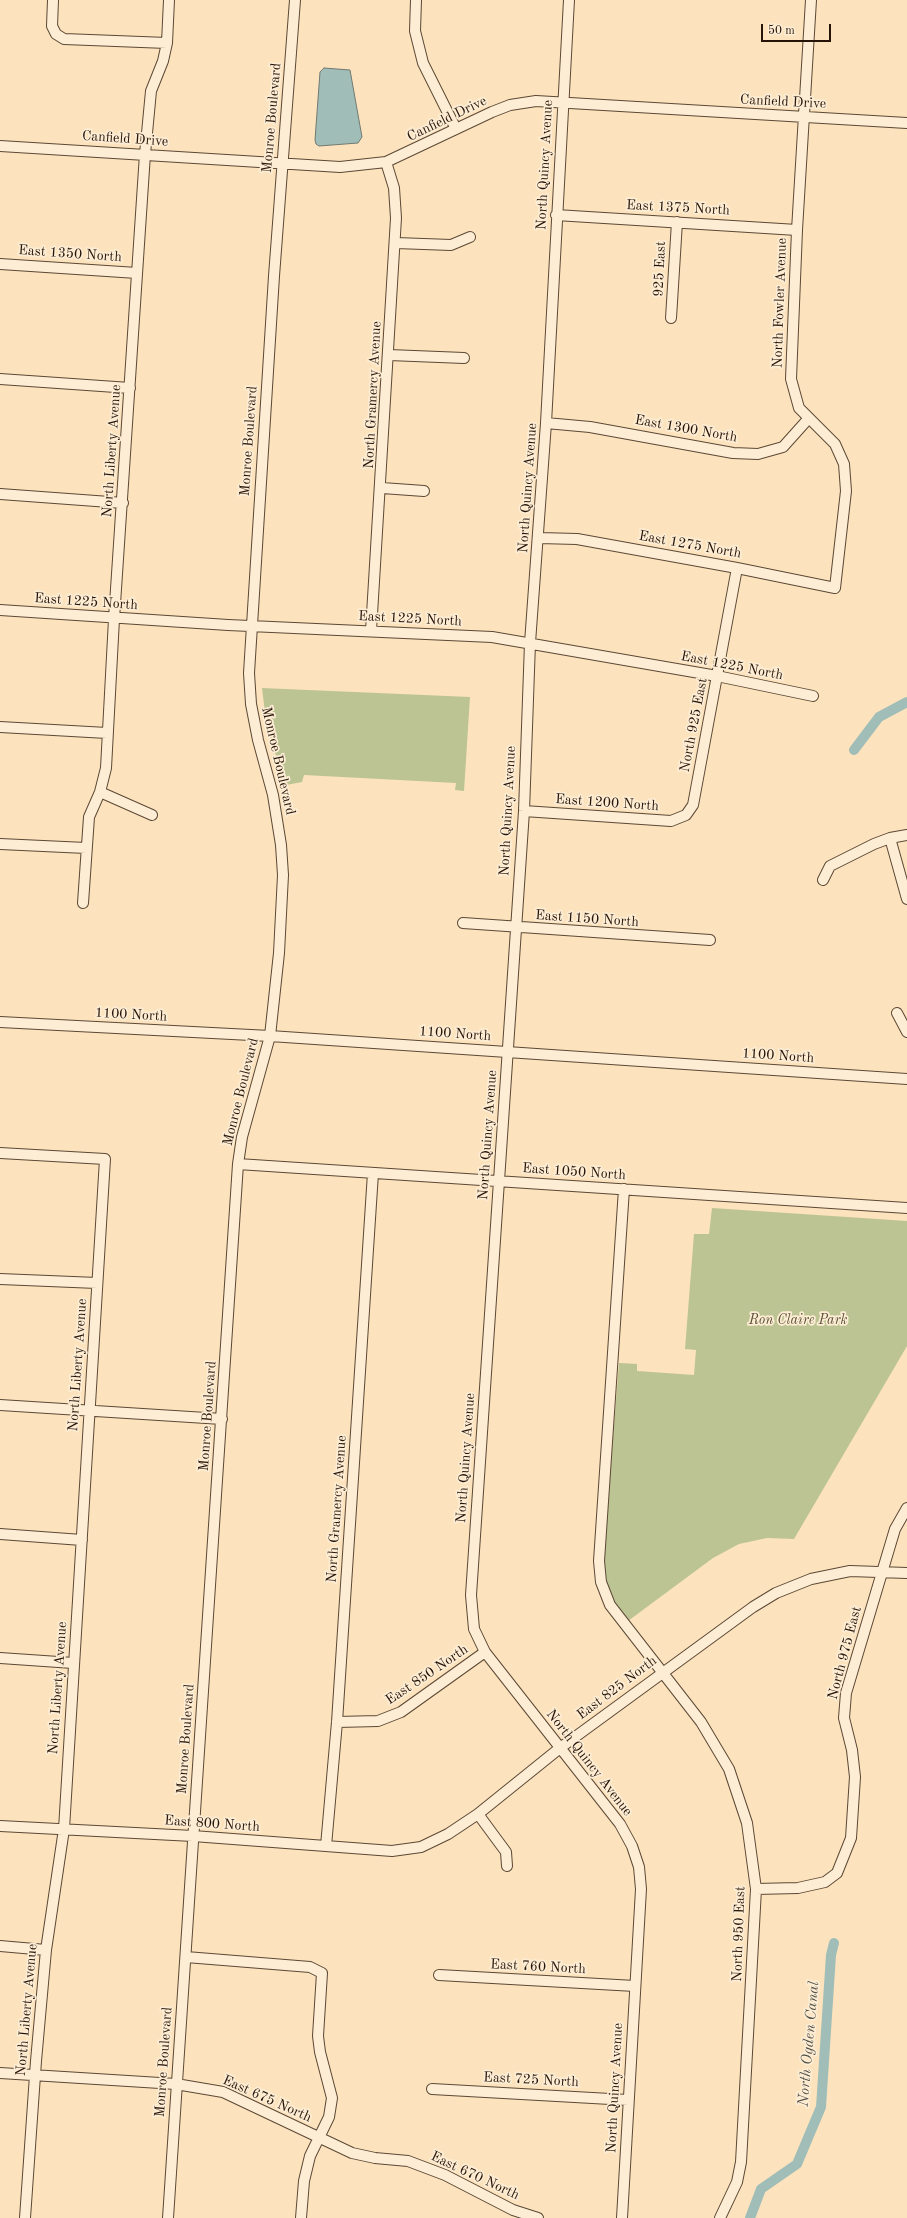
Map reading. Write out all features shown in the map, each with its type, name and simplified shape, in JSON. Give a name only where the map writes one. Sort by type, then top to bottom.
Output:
[{"type":"street","points":[[53,0],[52,26],[56,34],[64,39],[167,44]]},
{"type":"street","name":"North Liberty Avenue","points":[[83,903],[89,817],[100,792],[106,768],[114,618],[123,503],[145,154],[151,91],[163,61],[167,44],[169,0]]},
{"type":"street","name":"Monroe Boulevard","points":[[168,2218],[238,1164],[242,1137],[270,1036],[276,989],[283,876],[278,820],[258,740],[251,704],[249,673],[250,626],[295,0]]},
{"type":"street","points":[[416,0],[415,31],[423,63],[456,129]]},
{"type":"street","name":"North Quincy Avenue","points":[[568,0],[546,423],[539,538],[530,643],[524,811],[471,1595],[474,1629],[486,1652],[620,1824],[635,1853],[639,1867],[641,1889],[622,2218]]},
{"type":"street","name":"North Fowler Avenue","points":[[811,0],[797,230],[791,379],[798,408],[835,444],[844,464],[846,491],[835,588]]},
{"type":"street","name":"Canfield Drive","points":[[0,146],[145,154],[283,165],[340,167],[386,162],[510,105],[536,102],[907,123]]},
{"type":"street","name":"North Gramercy Avenue","points":[[372,631],[396,243],[394,188],[386,162]]},
{"type":"street","name":"East 1375 North","points":[[556,216],[797,230]]},
{"type":"street","name":"925 East","points":[[671,318],[677,222]]},
{"type":"street","points":[[396,243],[452,245],[470,237]]},
{"type":"street","name":"East 1350 North","points":[[0,264],[137,273]]},
{"type":"street","points":[[389,355],[464,358]]},
{"type":"street","points":[[0,379],[130,388]]},
{"type":"street","name":"East 1300 North","points":[[546,423],[590,427],[734,453],[758,454],[783,447],[809,418]]},
{"type":"street","points":[[382,488],[424,491]]},
{"type":"street","points":[[0,494],[123,503]]},
{"type":"street","name":"East 1275 North","points":[[539,538],[577,540],[737,568],[835,588]]},
{"type":"street","name":"North 925 East","points":[[686,815],[693,805],[737,568]]},
{"type":"street","name":"East 1225 North","points":[[0,610],[250,626],[492,638],[530,643],[718,676],[813,696]]},
{"type":"street","points":[[0,727],[107,733]]},
{"type":"street","points":[[100,792],[152,815]]},
{"type":"street","name":"East 1200 North","points":[[524,811],[671,821],[686,815]]},
{"type":"street","points":[[823,880],[830,866],[890,838],[907,835]]},
{"type":"street","points":[[890,838],[907,899]]},
{"type":"street","points":[[0,844],[86,848]]},
{"type":"street","name":"East 1150 North","points":[[463,923],[515,928],[710,940]]},
{"type":"street","points":[[897,1013],[907,1032]]},
{"type":"street","name":"1100 North","points":[[0,1022],[270,1036],[907,1079]]},
{"type":"street","name":"North Liberty Avenue","points":[[0,1153],[105,1159],[88,1410],[82,1540],[73,1663],[64,1829],[46,1950],[35,2075],[25,2218]]},
{"type":"street","name":"East 1050 North","points":[[238,1164],[907,1208]]},
{"type":"street","name":"North Gramercy Avenue","points":[[326,1846],[337,1722],[373,1173]]},
{"type":"street","name":"North 950 East","points":[[624,1189],[599,1561],[601,1582],[610,1605],[701,1722],[730,1769],[747,1823],[756,1889],[741,2162],[736,2182],[720,2218]]},
{"type":"street","points":[[0,1279],[97,1283]]},
{"type":"street","points":[[0,1405],[222,1419]]},
{"type":"street","name":"North 975 East","points":[[756,1889],[798,1888],[833,1878],[837,1873],[851,1838],[854,1777],[852,1750],[844,1718],[846,1693],[895,1529],[907,1508]]},
{"type":"street","points":[[0,1534],[82,1540]]},
{"type":"street","name":"East 825 North","points":[[421,1847],[448,1834],[478,1814],[560,1748],[661,1672],[753,1606],[776,1592],[811,1579],[850,1571],[907,1573]]},
{"type":"street","name":"East 850 North","points":[[337,1722],[378,1721],[401,1712],[486,1652]]},
{"type":"street","points":[[0,1658],[73,1663]]},
{"type":"street","points":[[478,1814],[506,1852],[507,1866]]},
{"type":"street","name":"East 800 North","points":[[0,1826],[193,1836],[392,1851],[421,1847]]},
{"type":"street","points":[[0,1946],[46,1950]]},
{"type":"street","points":[[186,1957],[310,1967],[322,1973],[318,2036],[320,2052],[332,2098],[329,2117],[310,2156],[304,2181],[302,2218]]},
{"type":"street","name":"East 760 North","points":[[439,1976],[635,1986]]},
{"type":"street","name":"East 675 North","points":[[0,2073],[176,2084],[223,2092],[352,2153],[375,2158]]},
{"type":"street","name":"East 725 North","points":[[432,2089],[628,2100]]},
{"type":"street","name":"East 670 North","points":[[375,2158],[408,2161],[445,2175],[513,2210],[538,2218]]},
{"type":"green space","points":[[262,688],[470,697],[464,791],[455,790],[456,783],[304,775],[302,782],[286,785],[267,729]]},
{"type":"green space","name":"Ron Claire Park","points":[[712,1208],[907,1221],[907,1346],[794,1539],[767,1538],[739,1544],[713,1558],[628,1621],[615,1603],[605,1583],[603,1562],[619,1363],[637,1364],[637,1371],[694,1375],[696,1350],[685,1349],[694,1234],[709,1234]]},
{"type":"water","points":[[324,68],[350,70],[362,137],[358,143],[319,146],[316,144],[315,140],[320,72]]},
{"type":"waterway","name":"North Ogden Canal","points":[[854,750],[879,717],[907,702]]},
{"type":"waterway","name":"North Ogden Canal","points":[[750,2218],[761,2189],[797,2164],[821,2107],[831,1955],[834,1943]]}]
